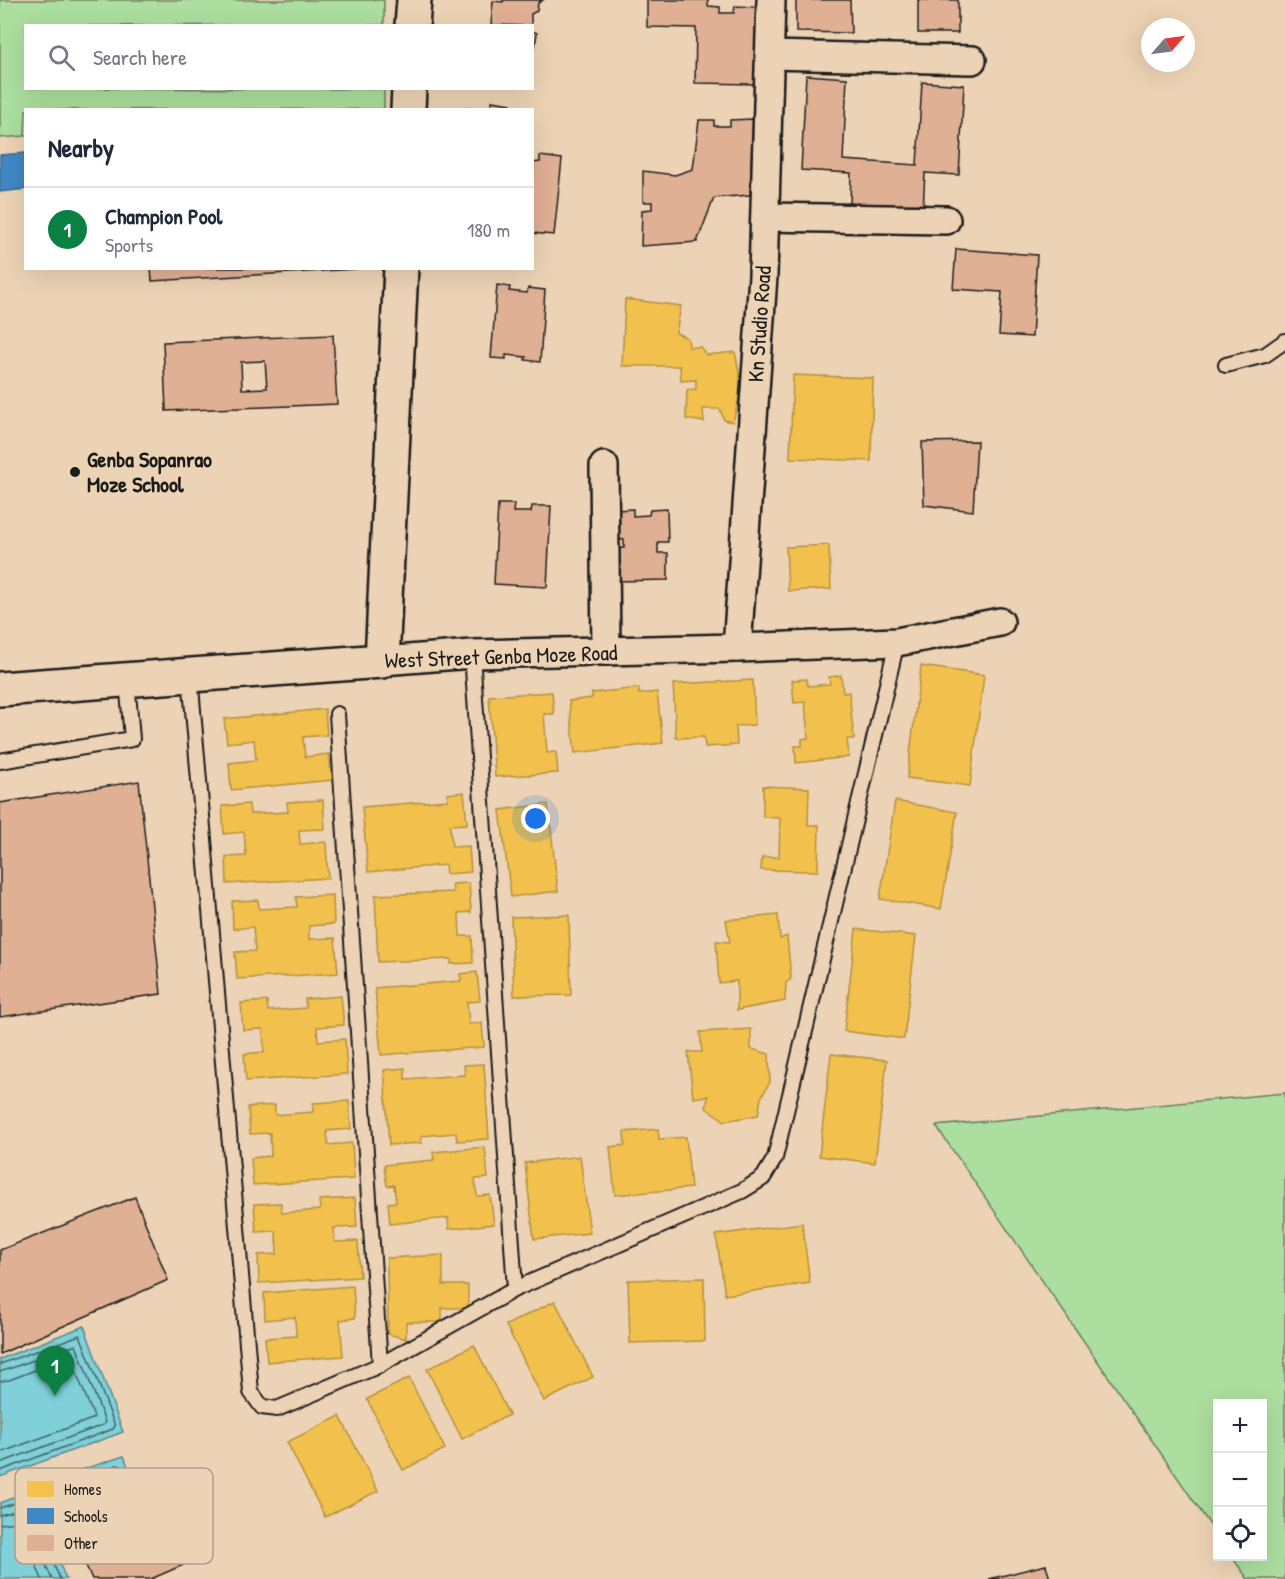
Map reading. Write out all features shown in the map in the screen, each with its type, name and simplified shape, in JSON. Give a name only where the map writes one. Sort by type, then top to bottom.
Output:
[{"type":"street","points":[[412,24],[414,0]]},
{"type":"street","name":"Kn Studio Road","points":[[737,648],[763,276],[771,0]]},
{"type":"street","points":[[770,55],[972,60]]},
{"type":"street","points":[[408,108],[409,90]]},
{"type":"street","points":[[765,217],[946,220]]},
{"type":"street","points":[[382,661],[401,270]]},
{"type":"street","points":[[604,466],[606,651]]},
{"type":"street","name":"West Street Genba Moze Road","points":[[0,689],[472,654],[897,642],[1000,622]]},
{"type":"lane","points":[[1226,364],[1265,355],[1285,341]]},
{"type":"lane","points":[[190,675],[251,1392],[262,1407],[277,1409],[380,1365],[515,1289],[742,1191],[763,1178],[775,1158],[897,642]]},
{"type":"lane","points":[[472,654],[515,1289]]},
{"type":"lane","points":[[0,761],[132,739],[127,680]]},
{"type":"lane","points":[[337,714],[380,1365]]},
{"type":"green space","points":[[0,0],[384,0],[384,24],[24,24],[24,90],[384,90],[384,108],[24,108],[24,136],[0,138]]},
{"type":"green space","points":[[1285,1093],[1285,1579],[1248,1579],[1235,1561],[1267,1561],[1267,1399],[1213,1399],[1213,1529],[936,1126]]},
{"type":"water","points":[[84,1326],[123,1432],[25,1468],[15,1468],[15,1472],[0,1477],[0,1359]]},
{"type":"water","points":[[124,1456],[129,1468],[87,1468]]},
{"type":"water","points":[[15,1497],[15,1564],[60,1564],[66,1579],[0,1579],[0,1503]]},
{"type":"building: Homes","points":[[625,299],[681,306],[676,333],[688,338],[689,347],[701,347],[706,355],[735,352],[742,386],[733,422],[724,420],[720,409],[703,409],[704,422],[686,419],[687,390],[696,389],[696,380],[681,381],[680,366],[622,366]]},
{"type":"building: Homes","points":[[793,375],[873,378],[871,461],[790,458]]},
{"type":"building: Homes","points":[[829,545],[831,589],[788,591],[786,547]]},
{"type":"building: Homes","points":[[921,666],[984,675],[970,786],[907,778]]},
{"type":"building: Homes","points":[[841,675],[843,693],[849,692],[854,739],[847,739],[849,757],[796,763],[795,746],[802,746],[802,739],[808,738],[805,702],[794,703],[792,680],[807,679],[808,686],[830,684],[829,677]]},
{"type":"building: Homes","points":[[753,680],[755,725],[736,726],[737,745],[705,747],[704,737],[676,738],[673,684]]},
{"type":"building: Homes","points":[[639,688],[639,694],[657,692],[663,743],[575,753],[569,701],[592,698],[592,693]]},
{"type":"building: Homes","points":[[552,692],[554,714],[544,714],[547,753],[556,752],[558,773],[495,777],[489,696]]},
{"type":"building: Homes","points":[[325,709],[327,735],[303,737],[305,757],[329,754],[332,780],[231,790],[229,763],[256,760],[254,740],[227,743],[224,719]]},
{"type":"building: Homes","points":[[763,786],[809,788],[808,825],[819,825],[818,871],[761,870],[762,857],[779,857],[780,818],[763,817]]},
{"type":"building: Homes","points":[[464,792],[467,824],[450,825],[452,847],[469,846],[471,872],[446,874],[445,865],[368,872],[362,807],[448,800],[447,794]]},
{"type":"building: Homes","points":[[323,800],[325,829],[299,830],[300,844],[326,842],[328,878],[227,884],[226,857],[246,856],[244,832],[224,834],[222,806],[249,804],[250,814],[288,812],[287,802]]},
{"type":"building: Homes","points":[[895,801],[957,812],[941,909],[880,899]]},
{"type":"building: Homes","points":[[548,804],[558,891],[511,897],[500,810]]},
{"type":"building: Homes","points":[[469,883],[471,912],[459,913],[460,936],[472,936],[473,963],[451,964],[451,959],[378,962],[375,895],[453,892],[452,884]]},
{"type":"building: Homes","points":[[333,895],[334,924],[309,926],[309,939],[335,938],[338,973],[237,979],[235,952],[255,951],[253,927],[233,929],[232,901],[258,900],[259,909],[297,907],[296,897]]},
{"type":"building: Homes","points":[[569,915],[571,995],[514,996],[511,917]]},
{"type":"building: Homes","points":[[778,915],[780,939],[787,936],[791,979],[786,983],[785,1001],[737,1010],[737,981],[719,983],[716,941],[730,942],[726,920]]},
{"type":"building: Homes","points":[[856,929],[916,936],[904,1039],[844,1031]]},
{"type":"building: Homes","points":[[477,972],[480,1001],[467,1002],[469,1024],[482,1023],[484,1047],[381,1055],[375,988],[461,981],[460,974]]},
{"type":"building: Homes","points":[[341,996],[344,1025],[317,1027],[318,1041],[345,1039],[347,1074],[246,1081],[244,1054],[264,1052],[263,1029],[243,1030],[241,1003],[267,1001],[268,1011],[306,1008],[305,999]]},
{"type":"building: Homes","points":[[751,1029],[751,1049],[769,1054],[770,1082],[761,1098],[758,1115],[725,1121],[706,1108],[708,1096],[693,1098],[688,1052],[702,1052],[700,1032]]},
{"type":"building: Homes","points":[[831,1054],[887,1060],[875,1163],[819,1156]]},
{"type":"building: Homes","points":[[484,1064],[489,1139],[457,1141],[456,1133],[421,1136],[421,1143],[389,1145],[384,1070],[405,1068],[405,1079],[465,1075],[464,1065]]},
{"type":"building: Homes","points":[[349,1101],[351,1129],[327,1131],[328,1145],[352,1143],[354,1179],[253,1185],[251,1158],[271,1156],[270,1133],[250,1134],[248,1107],[275,1105],[275,1115],[313,1112],[313,1103]]},
{"type":"building: Homes","points":[[658,1129],[659,1139],[686,1137],[691,1188],[615,1195],[610,1147],[625,1145],[624,1132]]},
{"type":"building: Homes","points":[[485,1147],[488,1178],[475,1179],[477,1196],[490,1195],[494,1224],[449,1229],[448,1218],[390,1224],[388,1203],[396,1202],[394,1185],[387,1186],[384,1165],[434,1160],[433,1152]]},
{"type":"building: Homes","points":[[580,1156],[590,1233],[534,1239],[525,1163]]},
{"type":"building: Homes","points":[[355,1198],[357,1227],[334,1228],[335,1242],[358,1241],[360,1277],[259,1283],[258,1255],[277,1254],[276,1231],[256,1232],[254,1204],[281,1203],[282,1213],[320,1210],[319,1200]]},
{"type":"building: Homes","points":[[802,1223],[810,1283],[725,1295],[716,1235]]},
{"type":"building: Homes","points":[[443,1255],[443,1285],[468,1285],[468,1308],[442,1308],[442,1322],[406,1322],[406,1339],[388,1334],[387,1258]]},
{"type":"building: Homes","points":[[704,1278],[705,1341],[630,1343],[628,1280]]},
{"type":"building: Homes","points":[[353,1286],[355,1318],[340,1320],[343,1356],[267,1362],[265,1338],[296,1336],[295,1317],[265,1320],[264,1293]]},
{"type":"building: Homes","points":[[555,1301],[593,1377],[544,1401],[506,1325]]},
{"type":"building: Homes","points":[[474,1345],[509,1415],[462,1439],[427,1369]]},
{"type":"building: Homes","points":[[409,1378],[445,1449],[403,1470],[367,1399]]},
{"type":"building: Homes","points":[[340,1416],[378,1491],[325,1517],[287,1442]]},
{"type":"building: Schools","points":[[24,153],[24,189],[0,192],[0,155]]},
{"type":"building: Other","points":[[503,0],[543,0],[538,3],[537,11],[531,14],[531,24],[491,24],[493,1],[503,2]]},
{"type":"building: Other","points":[[647,0],[708,0],[708,6],[720,7],[720,13],[734,13],[735,6],[756,7],[755,84],[695,83],[696,28],[647,27]]},
{"type":"building: Other","points":[[796,0],[850,0],[851,33],[796,32]]},
{"type":"building: Other","points":[[918,0],[958,0],[958,33],[918,33]]},
{"type":"building: Other","points":[[534,32],[537,33],[534,47]]},
{"type":"building: Other","points":[[806,75],[847,78],[843,160],[917,165],[922,82],[964,85],[959,175],[925,173],[923,209],[850,205],[851,173],[801,170]]},
{"type":"building: Other","points":[[492,101],[511,104],[511,108],[491,108]]},
{"type":"building: Other","points":[[753,119],[750,195],[714,198],[697,242],[641,246],[642,210],[652,209],[652,202],[643,202],[643,171],[675,175],[693,169],[699,120],[714,120],[714,126],[730,126],[730,120]]},
{"type":"building: Other","points":[[540,156],[562,159],[554,235],[534,233],[534,163],[540,162]]},
{"type":"building: Other","points":[[956,249],[1037,255],[1032,337],[999,335],[1002,292],[953,289]]},
{"type":"building: Other","points":[[151,270],[339,270],[152,281]]},
{"type":"building: Other","points":[[497,285],[510,287],[509,291],[527,293],[528,288],[545,290],[540,362],[525,360],[526,357],[506,355],[506,359],[491,358]]},
{"type":"building: Other","points":[[333,335],[337,404],[166,411],[163,342]],"holes":[[[265,361],[267,388],[242,389],[241,362]]]},
{"type":"building: Other","points":[[977,441],[973,511],[924,505],[922,442]]},
{"type":"building: Other","points":[[498,504],[514,504],[513,512],[531,512],[532,506],[551,506],[547,587],[494,584]]},
{"type":"building: Other","points":[[633,509],[633,516],[649,515],[650,510],[667,509],[668,542],[658,542],[658,553],[668,553],[668,580],[616,581],[616,548],[624,548],[624,540],[615,539],[615,510]]},
{"type":"building: Other","points":[[139,781],[161,994],[0,1017],[0,803]]},
{"type":"building: Other","points":[[135,1197],[168,1280],[0,1354],[0,1250]]},
{"type":"building: Other","points":[[85,1564],[183,1565],[151,1579],[92,1579]]},
{"type":"building: Other","points":[[1046,1565],[1050,1579],[989,1579]]},
{"type":"place","name":"Genba Sopanrao Moze School","points":[[75,472]]},
{"type":"place","name":"Champion Pool","points":[[55,1396]]}]
